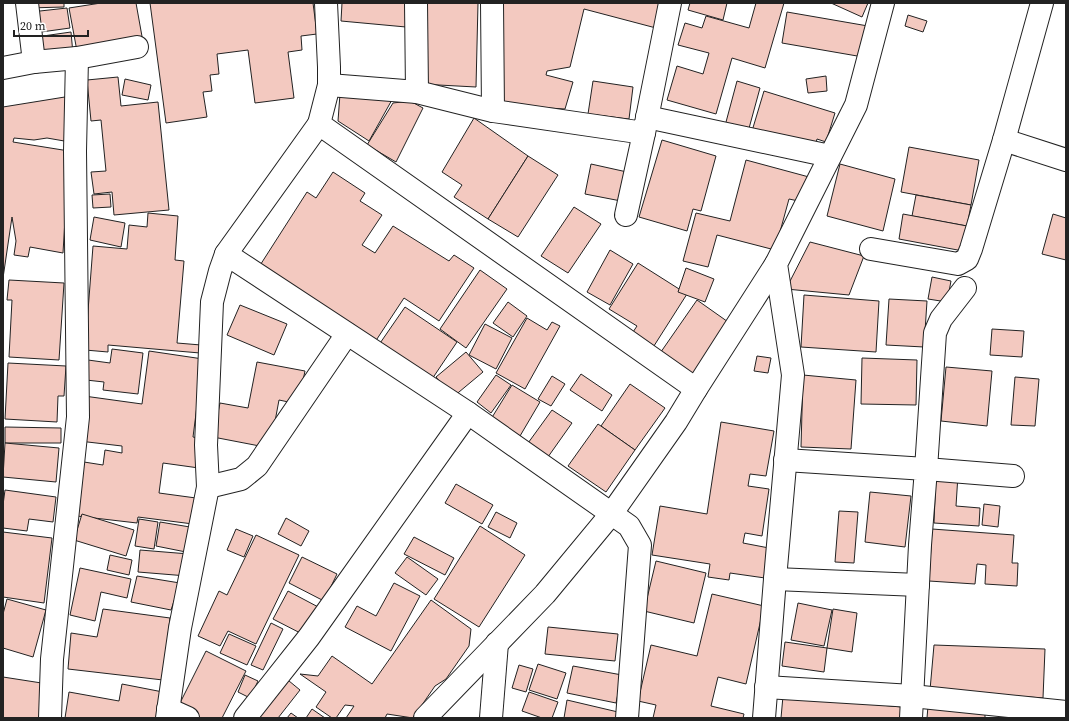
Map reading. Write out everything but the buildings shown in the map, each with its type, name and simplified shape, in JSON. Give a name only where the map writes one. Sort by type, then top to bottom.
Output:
[{"type":"street","points":[[27,3],[34,62]]},
{"type":"street","points":[[188,718],[167,713],[180,628],[208,488],[206,445],[212,302],[226,254],[319,124],[329,85],[326,3]]},
{"type":"street","points":[[416,3],[417,92]]},
{"type":"street","points":[[492,3],[493,111]]},
{"type":"street","points":[[626,215],[670,3]]},
{"type":"street","points":[[425,718],[545,594],[612,513],[676,422],[776,264],[856,105],[883,3]]},
{"type":"street","points":[[871,249],[958,264],[967,259],[1004,140],[1042,3]]},
{"type":"street","points":[[3,68],[34,62],[77,58],[137,47]]},
{"type":"street","points":[[50,718],[52,659],[78,417],[75,151],[77,58]]},
{"type":"street","points":[[329,85],[417,92],[493,111],[645,125],[830,156]]},
{"type":"street","points":[[319,124],[696,389]]},
{"type":"street","points":[[1004,140],[1066,160]]},
{"type":"street","points":[[226,254],[468,413],[629,526],[640,545],[627,718]]},
{"type":"street","points":[[764,718],[793,375],[776,264]]},
{"type":"street","points":[[911,718],[918,585],[935,333],[941,319],[964,288]]},
{"type":"street","points":[[208,488],[241,479],[257,466],[347,334]]},
{"type":"street","points":[[244,718],[309,637],[468,413]]},
{"type":"street","points":[[785,460],[1013,476]]},
{"type":"street","points":[[775,578],[918,585]]},
{"type":"street","points":[[491,718],[497,643]]},
{"type":"street","points":[[766,687],[912,696],[1066,712]]}]
